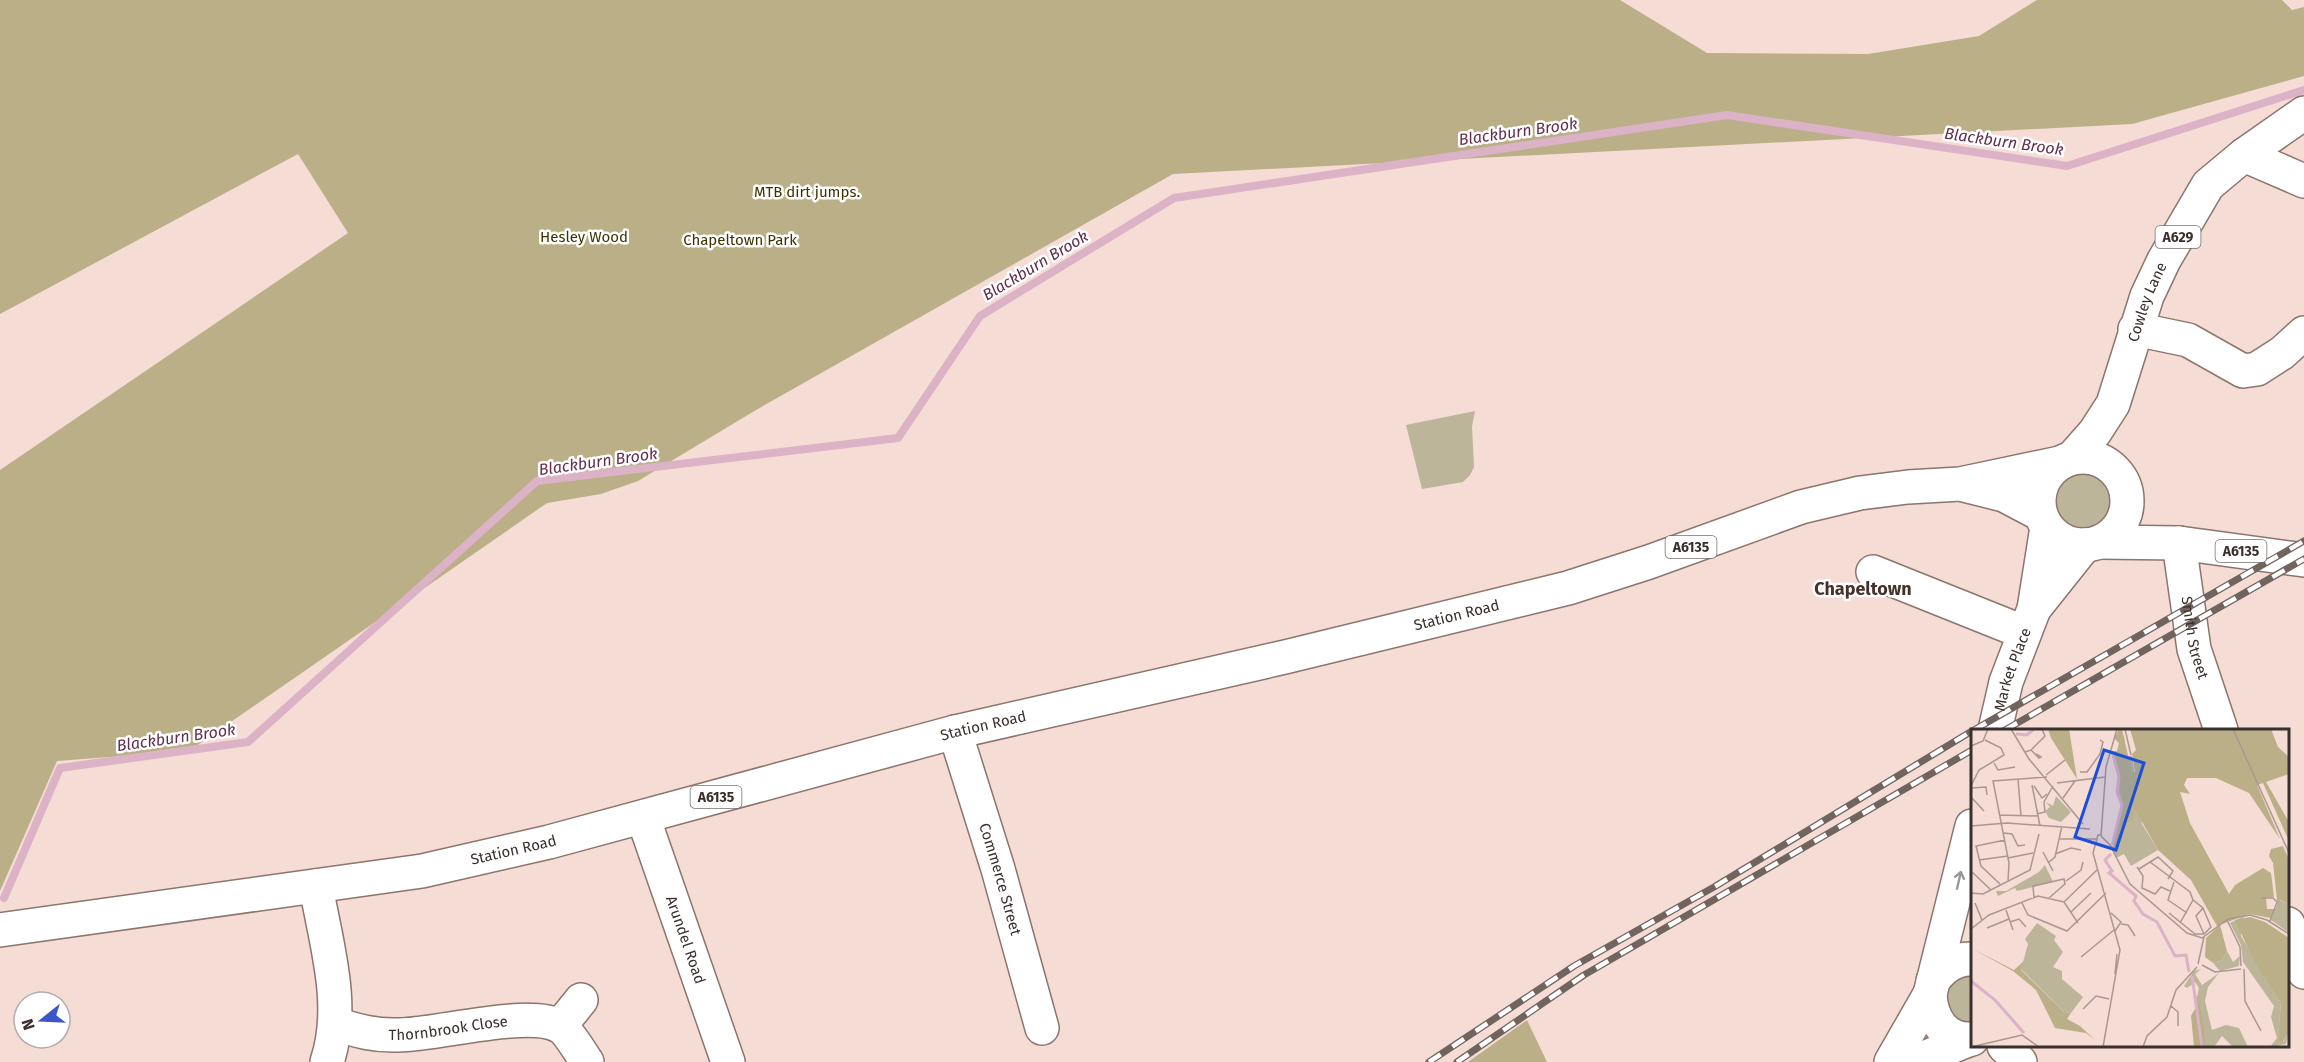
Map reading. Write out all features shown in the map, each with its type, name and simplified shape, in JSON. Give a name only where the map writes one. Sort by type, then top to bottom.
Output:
[{"type":"main road","name":"Cowley Lane","points":[[2066,460],[2095,432],[2113,404],[2147,296],[2164,260],[2208,185],[2244,155],[2304,113]]},
{"type":"main road","points":[[2244,155],[2304,181]]},
{"type":"main road","points":[[2135,329],[2188,340],[2242,371],[2257,369],[2282,353],[2304,333]]},
{"type":"main road","name":"Cowley Lane","points":[[2113,404],[2125,488]]},
{"type":"main road","name":"A6135","points":[[2066,460],[2088,457],[2102,461],[2114,469],[2125,488],[2179,543]]},
{"type":"main road","points":[[2043,520],[2038,499],[2041,485],[2048,472],[2066,460]]},
{"type":"main road","name":"Station Road","points":[[0,930],[422,871],[643,818],[955,732],[1285,657],[1568,588],[1649,562],[1801,507],[1860,493],[1960,484],[2066,460]]},
{"type":"main road","name":"Station Road","points":[[1960,484],[2004,495],[2043,520]]},
{"type":"main road","points":[[2092,544],[2112,535],[2121,523],[2126,510],[2125,488]]},
{"type":"main road","name":"A6135","points":[[2043,520],[2064,541],[2092,544],[2179,543],[2304,560]]},
{"type":"main road","name":"Market Place","points":[[1995,729],[2006,682],[2029,621],[2043,520]]},
{"type":"main road","name":"Smith Street","points":[[2179,543],[2194,649],[2222,729]]},
{"type":"main road","name":"Market Place","points":[[2029,621],[2092,544]]},
{"type":"main road","points":[[1873,572],[2029,621]]},
{"type":"main road","name":"Commerce Street","points":[[955,732],[998,869],[1042,1028]]},
{"type":"main road","name":"Arundel Road","points":[[643,818],[728,1062]]},
{"type":"main road","points":[[1970,1040],[1950,1034],[1935,1020],[1930,1008],[1932,988],[1971,830]]},
{"type":"main road","points":[[316,886],[336,999],[336,1024],[327,1062]]},
{"type":"main road","points":[[2289,927],[2304,972]]},
{"type":"main road","points":[[1891,1062],[1941,970],[1952,963],[1971,959]]},
{"type":"main road","points":[[581,1000],[561,1026],[587,1062]]},
{"type":"main road","name":"Thornbrook Close","points":[[336,1024],[367,1034],[400,1035],[437,1032],[489,1023],[540,1019],[561,1026]]},
{"type":"main road","points":[[1914,1062],[1970,1040]]},
{"type":"main road","points":[[2005,1047],[2020,1062]]},
{"type":"main road","points":[[2021,1047],[2025,1062]]},
{"type":"shaded area","points":[[1475,411],[1472,426],[1474,467],[1470,475],[1463,482],[1422,489],[1406,425]]},
{"type":"shaded area","points":[[2078,474],[2088,474],[2098,478],[2106,486],[2110,501],[2106,516],[2098,524],[2088,528],[2078,528],[2068,524],[2060,516],[2056,506],[2056,496],[2060,486],[2068,478]]},
{"type":"shaded area","points":[[1971,976],[1971,1024],[1954,1017],[1946,1003],[1950,988],[1956,981]]},
{"type":"green space","name":"Hesley Wood","points":[[0,0],[1620,0],[1707,53],[1868,54],[1979,36],[2037,0],[2282,0],[2292,10],[2304,7],[2304,76],[2132,124],[1173,174],[756,410],[638,481],[601,494],[547,503],[189,751],[57,761],[0,891],[0,470],[348,233],[298,154],[0,314]]},
{"type":"green space","points":[[1527,1020],[1547,1062],[1468,1062]]},
{"type":"waterway","name":"Blackburn Brook","points":[[4,898],[60,768],[248,742],[537,481],[898,438],[980,316],[1174,198],[1727,115],[2067,166],[2304,90]]},
{"type":"railway","points":[[1976,729],[2304,541]]},
{"type":"railway","points":[[2007,729],[2304,559]]},
{"type":"railway","points":[[1429,1062],[1574,966],[1714,887],[1971,732]]},
{"type":"railway","points":[[1457,1062],[1584,975],[1971,751]]},
{"type":"district","name":"Chapeltown","points":[[1863,589]]},
{"type":"park label","name":"MTB dirt jumps.","points":[[807,192]]},
{"type":"park label","name":"Chapeltown Park","points":[[740,240]]}]
